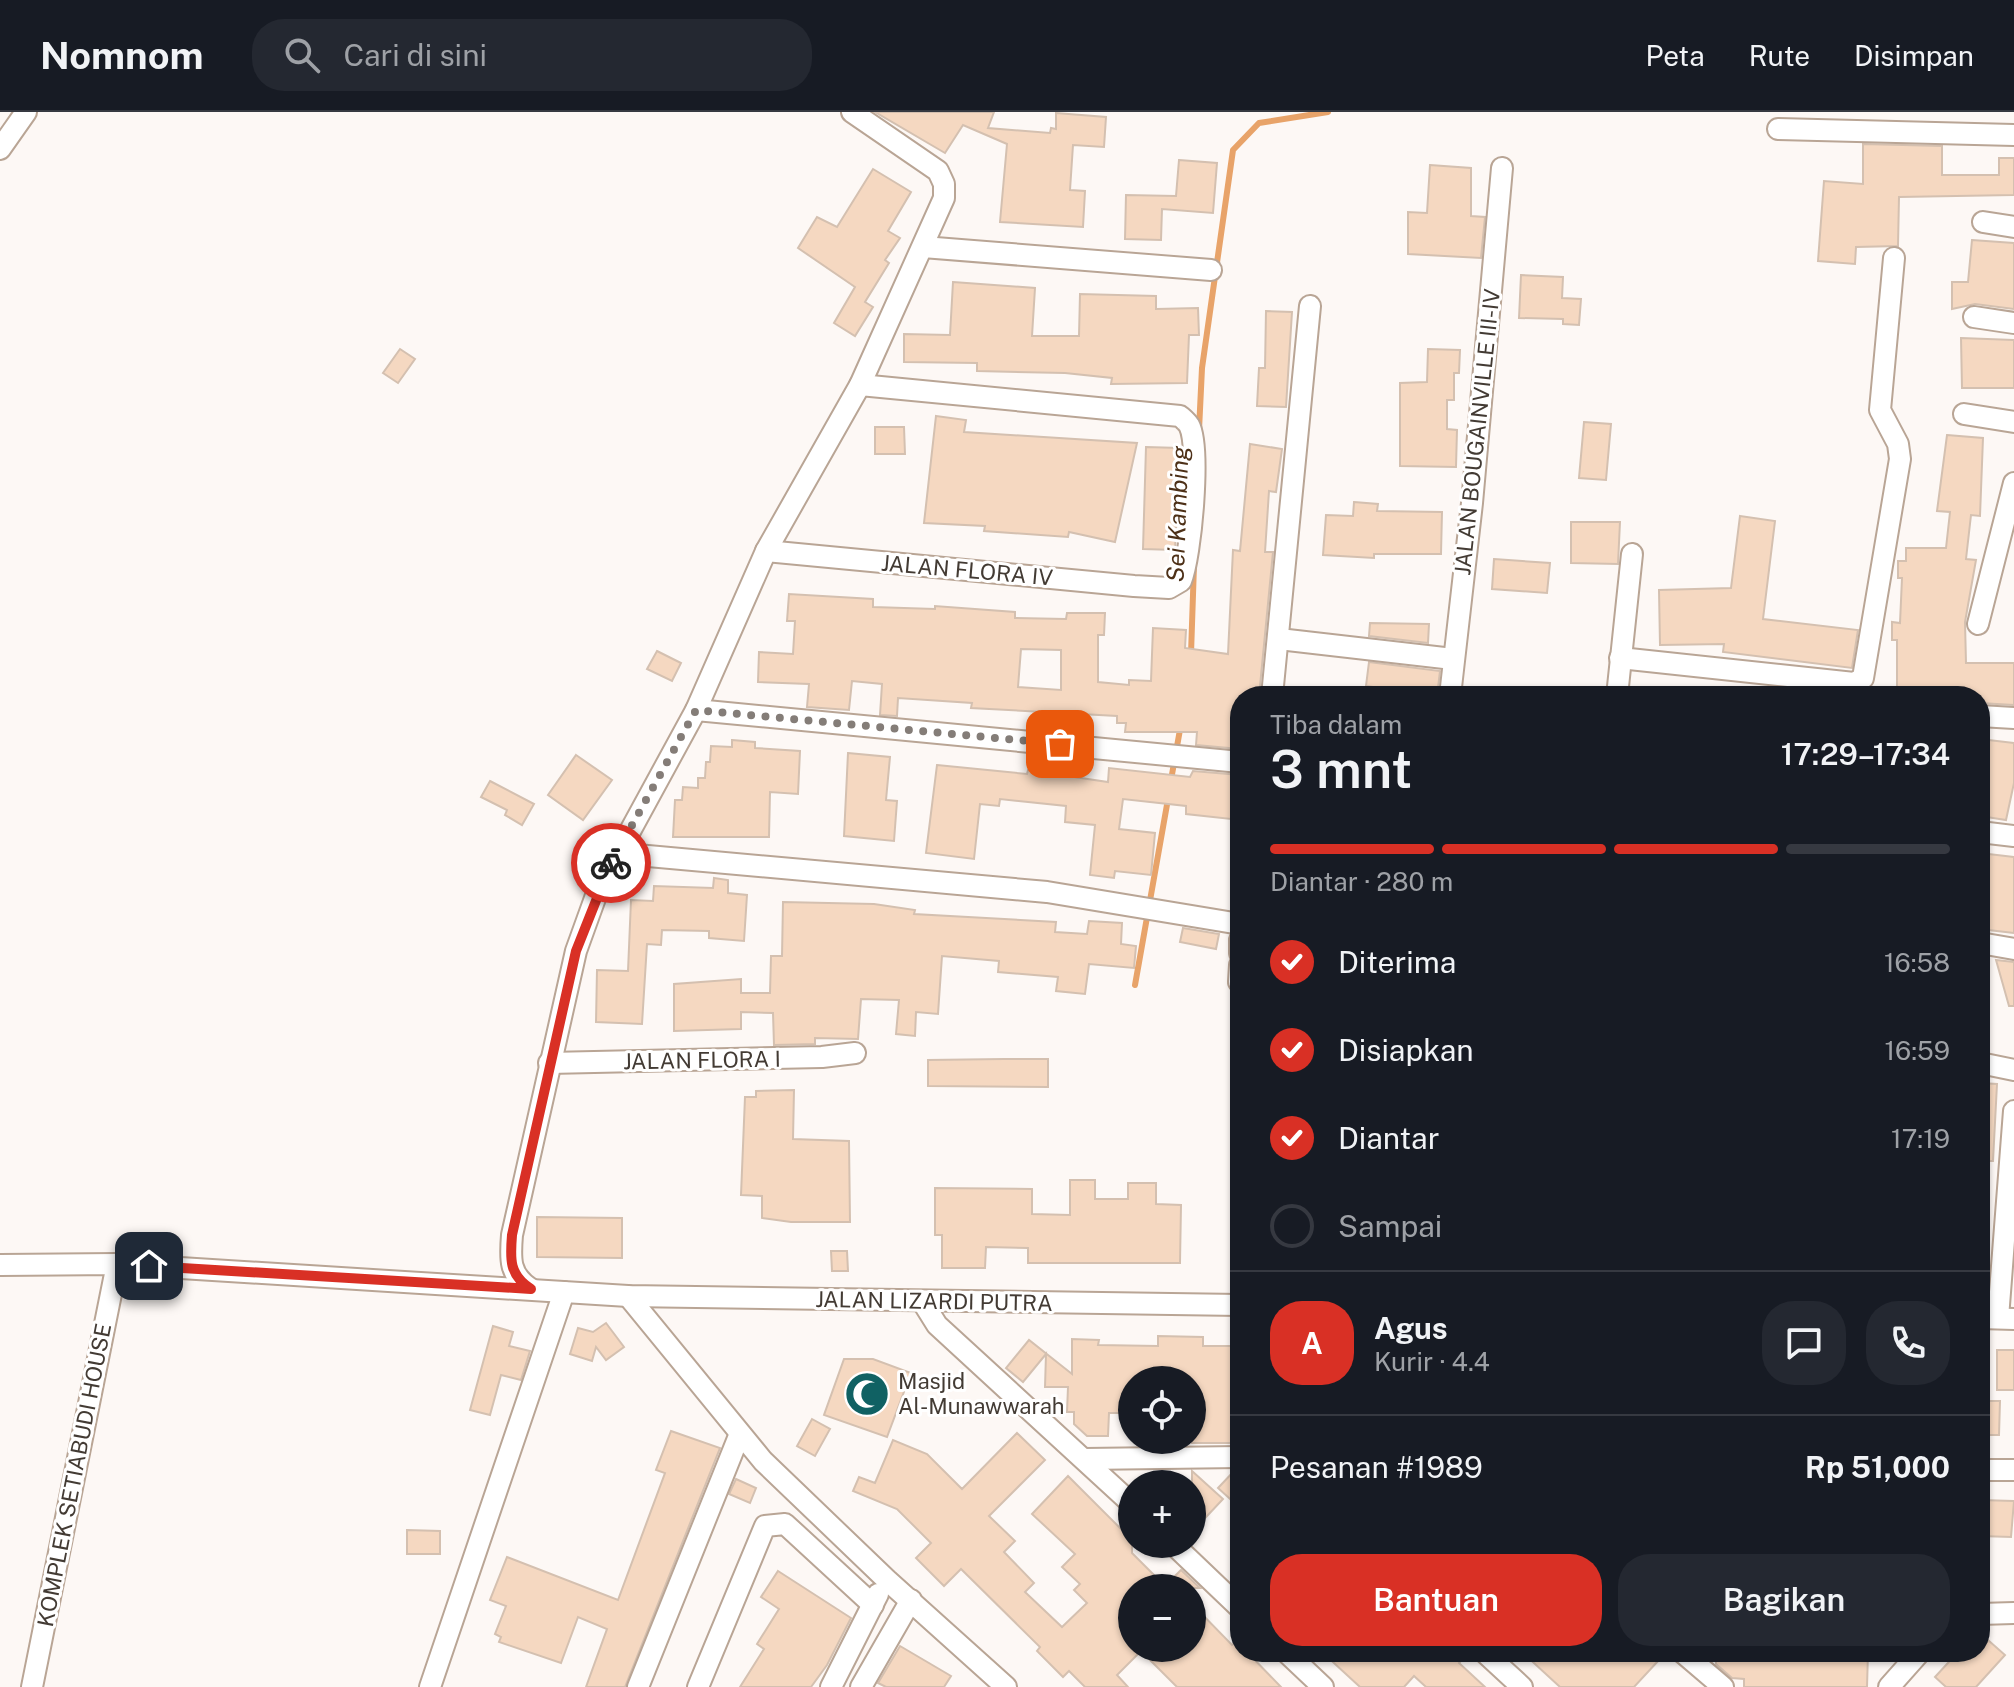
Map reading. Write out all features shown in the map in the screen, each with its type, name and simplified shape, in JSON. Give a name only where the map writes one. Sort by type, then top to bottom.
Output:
[{"type":"street","points":[[0,149],[26,112]]},
{"type":"street","points":[[531,1289],[518,1281],[511,1266],[512,1235],[576,951],[615,853],[696,710],[766,551],[860,385],[944,198],[944,184],[938,171],[852,112]]},
{"type":"street","points":[[1778,129],[2014,135]]},
{"type":"street","name":"JALAN BOUGAINVILLE III-IV","points":[[1451,686],[1502,168]]},
{"type":"street","points":[[1983,222],[2014,227]]},
{"type":"street","points":[[923,247],[1211,270]]},
{"type":"street","points":[[1620,658],[1854,683],[1863,678],[1900,459],[1898,444],[1880,410],[1894,258]]},
{"type":"street","points":[[1273,686],[1288,502],[1310,306]]},
{"type":"street","points":[[1974,317],[2014,323]]},
{"type":"street","name":"JALAN FLORA IV","points":[[766,551],[1169,588],[1181,581],[1191,536],[1194,445],[1189,425],[1180,416],[860,385]]},
{"type":"street","points":[[1964,414],[2014,422]]},
{"type":"street","points":[[1978,624],[2014,483]]},
{"type":"street","points":[[1618,686],[1632,554]]},
{"type":"street","points":[[1279,639],[1453,659]]},
{"type":"street","points":[[696,710],[1230,761]]},
{"type":"street","points":[[1990,717],[2014,718]]},
{"type":"street","points":[[1990,833],[2014,836]]},
{"type":"street","points":[[615,853],[1047,892],[1230,922]]},
{"type":"street","points":[[1990,945],[2014,949]]},
{"type":"street","name":"JALAN FLORA I","points":[[549,1063],[822,1057],[855,1053]]},
{"type":"street","points":[[1990,1065],[2014,1070]]},
{"type":"street","points":[[1997,1318],[2007,1283],[2014,1111]]},
{"type":"street","name":"JALAN LIZARDI PUTRA","points":[[0,1265],[117,1264],[628,1296],[1230,1305]]},
{"type":"street","name":"KOMPLEK SETIABUDI HOUSE","points":[[32,1687],[117,1264]]},
{"type":"street","points":[[430,1687],[564,1292]]},
{"type":"street","points":[[628,1296],[763,1461],[887,1580],[1006,1687]]},
{"type":"street","points":[[922,1301],[937,1325],[1118,1491]]},
{"type":"street","points":[[638,1687],[743,1440]]},
{"type":"street","points":[[1085,1459],[1230,1457]]},
{"type":"street","points":[[1990,1470],[2014,1470]]},
{"type":"street","points":[[698,1687],[765,1526],[785,1524],[873,1605]]},
{"type":"street","points":[[1188,1558],[1230,1598]]},
{"type":"street","points":[[835,1685],[887,1580]]},
{"type":"street","points":[[861,1687],[911,1600]]},
{"type":"street","points":[[1990,1614],[2014,1613]]},
{"type":"street","points":[[1297,1662],[1323,1687]]},
{"type":"street","points":[[1495,1662],[1522,1687]]},
{"type":"street","points":[[1694,1662],[1723,1687]]},
{"type":"street","points":[[1889,1687],[1911,1662]]},
{"type":"building","points":[[875,112],[994,112],[988,128],[1050,133],[1051,128],[1056,129],[1056,113],[1106,117],[1104,147],[1073,145],[1070,190],[1085,191],[1083,227],[1000,222],[1007,144],[963,125],[945,153]]},
{"type":"building","points":[[1863,144],[1942,146],[1942,175],[1999,175],[1999,158],[2014,158],[2014,195],[1899,197],[1898,246],[1856,247],[1855,264],[1818,261],[1824,181],[1863,184]]},
{"type":"building","points":[[1179,160],[1217,163],[1213,213],[1162,209],[1161,240],[1125,239],[1126,195],[1176,196]]},
{"type":"building","points":[[1430,165],[1471,168],[1471,216],[1485,217],[1481,258],[1408,254],[1408,212],[1427,213]]},
{"type":"building","points":[[873,169],[911,192],[888,231],[900,238],[885,260],[889,263],[865,302],[873,307],[855,336],[834,323],[855,287],[798,248],[817,217],[837,227]]},
{"type":"building","points":[[1972,240],[2014,243],[2014,309],[1975,304],[1952,309],[1952,282],[1968,282]]},
{"type":"building","points":[[1521,275],[1563,277],[1562,298],[1581,299],[1579,325],[1563,324],[1563,319],[1519,318]]},
{"type":"building","points":[[953,282],[1035,288],[1032,336],[1079,336],[1080,294],[1156,296],[1156,309],[1198,308],[1199,335],[1189,335],[1187,383],[1111,384],[1112,378],[1065,373],[977,371],[977,363],[904,362],[904,334],[950,335]]},
{"type":"building","points":[[1266,311],[1292,312],[1286,407],[1257,406],[1259,368],[1265,368]]},
{"type":"building","points":[[1961,338],[2014,340],[2014,388],[1962,388]]},
{"type":"building","points":[[400,349],[415,359],[398,383],[383,373]]},
{"type":"building","points":[[1428,349],[1460,350],[1459,373],[1454,373],[1454,400],[1447,400],[1447,429],[1457,430],[1456,467],[1400,466],[1400,383],[1427,382]]},
{"type":"building","points":[[936,416],[966,420],[964,432],[1137,443],[1115,542],[1069,532],[1068,537],[984,531],[985,526],[924,523]]},
{"type":"building","points":[[1584,422],[1611,424],[1606,480],[1579,478]]},
{"type":"building","points":[[875,427],[904,427],[905,454],[875,454]]},
{"type":"building","points":[[1947,435],[1983,438],[1980,516],[1971,515],[1966,559],[1976,560],[1965,622],[1966,663],[2014,663],[2014,705],[1990,704],[1990,686],[1897,686],[1897,640],[1892,640],[1892,622],[1900,623],[1902,578],[1898,578],[1898,561],[1906,561],[1906,548],[1946,548],[1950,512],[1937,511]]},
{"type":"building","points":[[1250,444],[1282,449],[1276,492],[1269,491],[1265,552],[1273,552],[1260,686],[1230,686],[1230,748],[1196,745],[1197,732],[1125,732],[1126,723],[1117,723],[1117,716],[971,708],[972,703],[898,698],[897,716],[880,715],[882,684],[852,681],[849,710],[807,707],[809,684],[758,682],[759,652],[793,654],[795,621],[787,621],[789,594],[873,599],[873,607],[935,609],[935,606],[1015,612],[1015,618],[1066,619],[1067,613],[1105,613],[1104,635],[1098,635],[1098,682],[1129,685],[1129,680],[1151,681],[1153,628],[1186,630],[1185,648],[1228,654],[1233,550],[1240,551]],"holes":[[[1021,649],[1061,650],[1061,690],[1018,687]]]},
{"type":"building","points":[[1146,447],[1180,448],[1175,550],[1143,549]]},
{"type":"building","points":[[1354,502],[1378,504],[1377,511],[1442,512],[1441,554],[1374,554],[1374,558],[1323,555],[1326,515],[1353,516]]},
{"type":"building","points":[[1740,516],[1775,521],[1763,619],[1858,630],[1852,668],[1723,652],[1724,644],[1660,645],[1659,590],[1731,588]]},
{"type":"building","points":[[1571,522],[1620,522],[1618,564],[1571,563]]},
{"type":"building","points":[[1494,559],[1550,563],[1547,593],[1492,589]]},
{"type":"building","points":[[1370,623],[1429,624],[1428,643],[1369,636]]},
{"type":"building","points":[[657,651],[681,663],[672,681],[647,669]]},
{"type":"building","points":[[1369,662],[1440,671],[1438,686],[1366,686]]},
{"type":"building","points":[[732,740],[755,742],[755,748],[800,751],[798,794],[770,792],[769,837],[673,837],[675,800],[682,800],[683,787],[698,788],[698,778],[705,778],[711,746],[732,747]]},
{"type":"building","points":[[1990,740],[2014,743],[2014,783],[2006,820],[1990,818]]},
{"type":"building","points":[[848,753],[890,757],[886,800],[897,801],[894,841],[844,836]]},
{"type":"building","points":[[576,755],[612,780],[583,820],[548,795]]},
{"type":"building","points":[[937,765],[1027,774],[1028,770],[1108,782],[1109,768],[1190,777],[1193,771],[1230,774],[1230,819],[1186,814],[1186,806],[1123,799],[1119,829],[1155,833],[1151,875],[1115,871],[1114,878],[1090,875],[1095,825],[1065,822],[1066,806],[1000,799],[999,806],[980,804],[974,859],[926,853]]},
{"type":"building","points":[[490,781],[534,804],[522,825],[505,815],[507,810],[481,797]]},
{"type":"building","points":[[1990,854],[2014,857],[2014,933],[1990,930]]},
{"type":"building","points":[[714,878],[728,880],[728,893],[747,895],[744,941],[709,938],[709,931],[662,930],[661,945],[647,944],[642,1024],[596,1022],[597,970],[628,971],[631,900],[653,901],[654,886],[713,888]]},
{"type":"building","points":[[783,902],[874,904],[915,910],[914,914],[1056,922],[1055,932],[1087,934],[1089,921],[1122,923],[1121,944],[1136,946],[1134,968],[1089,964],[1085,994],[1056,991],[1058,977],[998,972],[999,961],[942,956],[938,1014],[916,1012],[915,1036],[896,1034],[899,1000],[861,999],[858,1039],[815,1038],[815,1044],[774,1045],[773,1013],[741,1012],[741,1029],[674,1031],[674,984],[741,979],[741,993],[770,993],[771,956],[782,956]]},
{"type":"building","points":[[1183,928],[1219,934],[1216,949],[1180,942]]},
{"type":"building","points":[[1996,960],[2014,962],[2014,1006],[2009,1006]]},
{"type":"building","points":[[1048,1059],[1048,1087],[928,1086],[928,1060]]},
{"type":"building","points":[[1990,1084],[1997,1084],[1993,1161],[1990,1161]]},
{"type":"building","points":[[794,1090],[793,1139],[849,1141],[850,1222],[791,1222],[762,1218],[762,1196],[741,1195],[745,1097],[756,1097],[756,1091]]},
{"type":"building","points":[[1070,1180],[1095,1180],[1095,1199],[1128,1199],[1128,1183],[1156,1183],[1156,1204],[1181,1205],[1180,1263],[1028,1263],[1028,1248],[986,1247],[985,1268],[942,1268],[942,1235],[935,1235],[935,1188],[1032,1189],[1032,1214],[1070,1215]]},
{"type":"building","points":[[537,1217],[622,1218],[622,1258],[537,1257]]},
{"type":"building","points":[[831,1251],[847,1251],[848,1271],[832,1271]]},
{"type":"building","points":[[606,1323],[624,1347],[606,1360],[596,1347],[592,1361],[570,1354],[578,1328],[593,1332]]},
{"type":"building","points":[[493,1326],[513,1332],[509,1346],[530,1351],[521,1380],[501,1375],[490,1415],[470,1410]]},
{"type":"building","points":[[1158,1336],[1203,1337],[1203,1346],[1230,1346],[1230,1443],[1206,1443],[1206,1366],[1118,1366],[1118,1413],[1109,1413],[1108,1436],[1087,1436],[1074,1424],[1074,1412],[1067,1412],[1068,1387],[1045,1387],[1046,1354],[1023,1382],[1006,1368],[1029,1340],[1072,1374],[1072,1339],[1099,1340],[1098,1345],[1158,1346]]},
{"type":"building","points":[[1997,1350],[2014,1350],[2014,1390],[1997,1390]]},
{"type":"building","name":"Masjid Al-Munawwarah","points":[[844,1359],[873,1359],[911,1373],[887,1437],[824,1415]]},
{"type":"building","points":[[1990,1401],[2000,1401],[1999,1435],[1990,1435]]},
{"type":"building","points":[[812,1419],[830,1429],[815,1456],[797,1446]]},
{"type":"building","points":[[671,1431],[720,1448],[625,1687],[586,1687],[607,1629],[578,1617],[561,1663],[499,1642],[501,1637],[495,1634],[506,1606],[490,1600],[507,1557],[618,1600],[665,1473],[656,1470]]},
{"type":"building","points":[[1017,1433],[1045,1460],[989,1516],[1015,1541],[1004,1552],[1034,1583],[1025,1592],[1062,1627],[1087,1603],[1074,1590],[1080,1584],[1062,1567],[1075,1554],[1032,1514],[1068,1476],[1118,1526],[1118,1558],[1137,1558],[1153,1574],[1118,1574],[1118,1662],[1130,1662],[1117,1675],[1128,1687],[1085,1687],[1069,1671],[1063,1677],[1037,1651],[1040,1647],[961,1569],[944,1586],[916,1558],[931,1543],[897,1509],[853,1491],[859,1477],[875,1483],[893,1440],[927,1454],[962,1489]]},
{"type":"building","points":[[1230,1475],[1230,1499],[1218,1488]]},
{"type":"building","points":[[736,1479],[756,1488],[750,1503],[729,1494]]},
{"type":"building","points":[[1206,1484],[1223,1499],[1206,1517]]},
{"type":"building","points":[[1990,1500],[2014,1501],[2011,1537],[1990,1536]]},
{"type":"building","points":[[407,1530],[440,1531],[440,1554],[407,1554]]},
{"type":"building","points":[[778,1571],[851,1618],[827,1665],[811,1687],[740,1687],[764,1649],[757,1644],[779,1609],[761,1597]]},
{"type":"building","points":[[1206,1618],[1230,1643],[1230,1662],[1257,1662],[1281,1687],[1177,1687],[1152,1662],[1206,1662]]},
{"type":"building","points":[[1990,1642],[2005,1655],[1976,1687],[1946,1687],[1935,1677],[1949,1662],[1990,1662]]},
{"type":"building","points":[[900,1646],[951,1676],[944,1687],[886,1687],[878,1683]]},
{"type":"building","points":[[1333,1662],[1460,1662],[1485,1687],[1426,1687],[1414,1676],[1404,1687],[1360,1687]]},
{"type":"building","points":[[1533,1662],[1657,1662],[1634,1687],[1560,1687]]},
{"type":"building","points":[[1868,1662],[1867,1687],[1744,1687],[1744,1679],[1732,1678],[1716,1664]]},
{"type":"waterway","name":"Sei Kambing","points":[[1199,430],[1202,368],[1233,150],[1259,123],[1328,112]]},
{"type":"waterway","name":"Sei Kambing","points":[[1191,654],[1194,565]]},
{"type":"waterway","name":"Sei Kambing","points":[[1171,780],[1181,724]]},
{"type":"waterway","name":"Sei Kambing","points":[[1135,985],[1168,799]]},
{"type":"way so far","points":[[611,863],[696,710],[1060,744]]},
{"type":"place","name":"Masjid Al-Munawwarah","points":[[867,1394]]},
{"type":"route","points":[[149,1266],[531,1289],[518,1281],[511,1266],[512,1235],[576,951],[611,863]]}]
